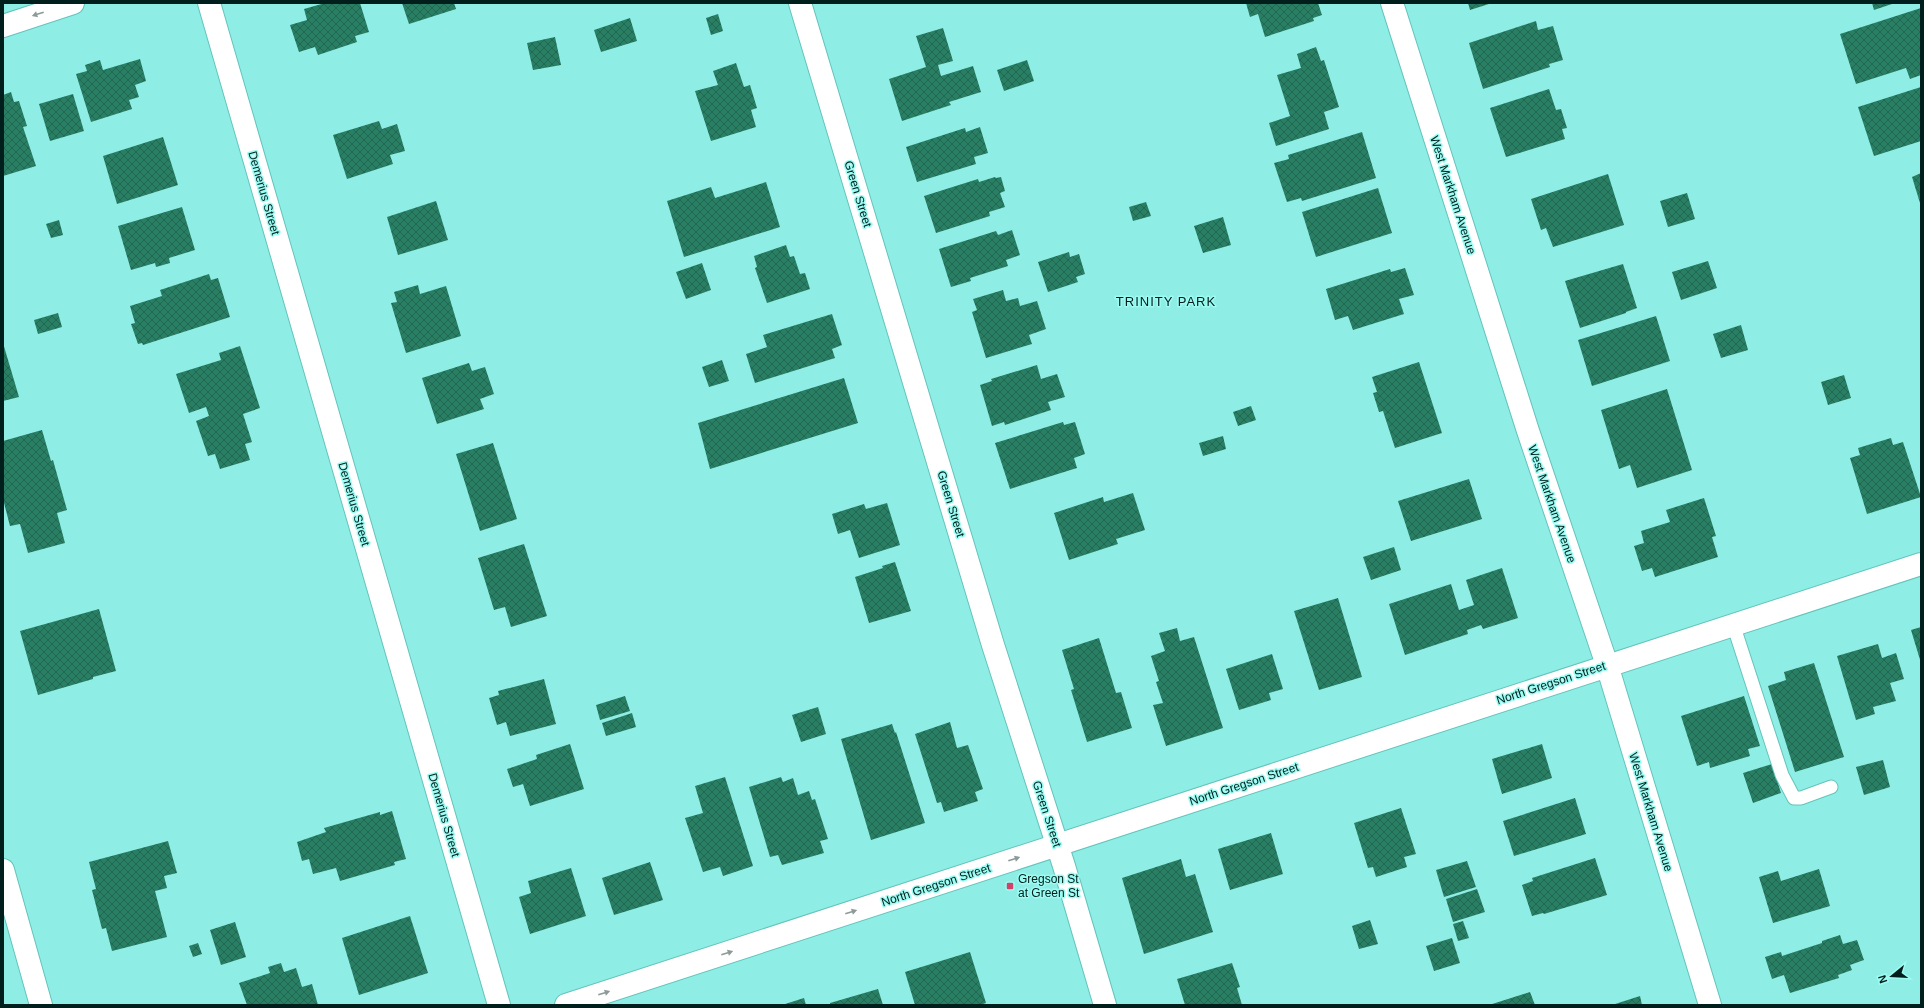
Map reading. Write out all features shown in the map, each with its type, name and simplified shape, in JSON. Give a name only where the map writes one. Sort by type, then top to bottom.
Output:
[{"type":"street","points":[[3,26],[73,3]]},
{"type":"street","name":"Demerius Street","points":[[210,3],[499,1005]]},
{"type":"street","name":"Green Street","points":[[800,3],[993,645],[1057,845],[1105,1005]]},
{"type":"street","name":"West Markham Avenue","points":[[1392,3],[1528,431],[1607,665],[1710,1005]]},
{"type":"street","name":"North Gregson Street","points":[[566,1005],[1921,564]]},
{"type":"street","points":[[3,870],[41,1005]]},
{"type":"lane","points":[[1733,624],[1782,776],[1794,798],[1801,798],[1831,787]]},
{"type":"building","points":[[325,3],[360,3],[369,32],[355,36],[357,42],[318,55],[315,47],[299,52],[290,25],[307,20],[304,9]]},
{"type":"building","points":[[402,3],[454,3],[456,9],[409,24]]},
{"type":"building","points":[[1246,3],[1318,3],[1322,15],[1313,18],[1314,21],[1265,37],[1258,14],[1250,17]]},
{"type":"building","points":[[1468,3],[1492,3],[1470,10]]},
{"type":"building","points":[[1872,3],[1895,3],[1874,10]]},
{"type":"building","points":[[1921,8],[1921,75],[1910,79],[1906,68],[1856,84],[1840,34]]},
{"type":"building","points":[[718,14],[723,31],[711,35],[706,18]]},
{"type":"building","points":[[630,18],[637,41],[601,52],[594,30]]},
{"type":"building","points":[[1536,21],[1538,30],[1553,26],[1563,60],[1549,64],[1550,67],[1483,89],[1469,43]]},
{"type":"building","points":[[943,28],[953,61],[938,65],[941,76],[973,66],[981,92],[949,102],[951,105],[902,121],[889,79],[926,67],[916,36]]},
{"type":"building","points":[[555,37],[561,65],[533,70],[527,43]]},
{"type":"building","points":[[1316,47],[1321,61],[1324,60],[1339,107],[1324,112],[1329,129],[1276,146],[1269,123],[1290,116],[1277,75],[1301,68],[1297,54]]},
{"type":"building","points":[[140,59],[146,81],[135,85],[139,97],[129,100],[132,109],[91,122],[76,74],[87,71],[85,65],[100,60],[103,70]]},
{"type":"building","points":[[1027,60],[1034,81],[1004,91],[997,70]]},
{"type":"building","points":[[736,63],[744,87],[750,85],[757,108],[751,110],[756,127],[711,141],[695,91],[718,85],[713,71]]},
{"type":"building","points":[[1921,87],[1921,141],[1874,156],[1858,107]]},
{"type":"building","points":[[1549,89],[1556,110],[1561,109],[1567,128],[1562,129],[1565,139],[1506,157],[1490,108]]},
{"type":"building","points":[[11,92],[14,102],[19,101],[27,126],[23,127],[36,166],[3,176],[3,95]]},
{"type":"building","points":[[73,94],[84,131],[50,141],[39,104]]},
{"type":"building","points":[[379,121],[382,129],[397,124],[405,151],[390,155],[393,164],[347,179],[333,135]]},
{"type":"building","points":[[980,127],[988,153],[974,157],[976,164],[917,182],[906,147],[965,128],[966,132]]},
{"type":"building","points":[[1362,132],[1376,178],[1302,201],[1301,198],[1287,202],[1274,163],[1289,159],[1288,155]]},
{"type":"building","points":[[163,137],[178,185],[117,204],[103,156]]},
{"type":"building","points":[[1921,173],[1921,203],[1920,203],[1912,177]]},
{"type":"building","points":[[1608,174],[1624,225],[1553,247],[1546,228],[1541,230],[1531,199]]},
{"type":"building","points":[[995,177],[1001,177],[1005,191],[1000,193],[1005,207],[989,212],[990,216],[936,233],[924,196],[978,179],[979,182]]},
{"type":"building","points":[[766,182],[780,227],[684,257],[667,201],[711,187],[715,198]]},
{"type":"building","points":[[1378,188],[1392,233],[1316,257],[1302,212]]},
{"type":"building","points":[[1687,193],[1695,219],[1668,227],[1660,201]]},
{"type":"building","points":[[436,201],[448,240],[398,255],[387,217]]},
{"type":"building","points":[[1146,202],[1151,216],[1133,221],[1129,207]]},
{"type":"building","points":[[182,207],[195,250],[169,258],[170,263],[156,267],[155,263],[131,270],[118,226]]},
{"type":"building","points":[[1223,217],[1231,245],[1203,253],[1194,226]]},
{"type":"building","points":[[59,220],[63,235],[51,238],[46,224]]},
{"type":"building","points":[[1012,230],[1020,255],[1006,260],[1008,266],[970,278],[971,281],[951,287],[939,249],[996,231],[998,235]]},
{"type":"building","points":[[786,245],[790,257],[794,256],[800,274],[805,273],[810,289],[767,303],[755,268],[757,267],[754,256]]},
{"type":"building","points":[[1069,252],[1070,257],[1079,254],[1085,274],[1076,277],[1078,282],[1048,292],[1038,262]]},
{"type":"building","points":[[1708,261],[1717,288],[1681,300],[1672,272]]},
{"type":"building","points":[[702,263],[711,290],[686,299],[676,272]]},
{"type":"building","points":[[1623,264],[1637,308],[1580,328],[1565,281]]},
{"type":"building","points":[[1405,268],[1414,295],[1399,299],[1404,314],[1353,330],[1348,316],[1335,320],[1326,289],[1390,269],[1391,272]]},
{"type":"building","points":[[209,274],[211,280],[218,278],[230,317],[143,345],[142,343],[138,344],[131,324],[135,323],[130,306],[162,296],[160,290]]},
{"type":"building","points":[[418,285],[420,294],[446,286],[461,336],[406,353],[391,303],[397,302],[394,292]]},
{"type":"building","points":[[1003,290],[1006,301],[1018,298],[1020,306],[1037,301],[1046,329],[1029,335],[1032,344],[986,358],[972,312],[977,310],[973,299]]},
{"type":"building","points":[[58,313],[62,327],[38,334],[34,320]]},
{"type":"building","points":[[832,314],[842,345],[832,349],[835,358],[755,383],[746,354],[767,347],[763,335]]},
{"type":"building","points":[[1656,316],[1670,361],[1592,386],[1578,340]]},
{"type":"building","points":[[1741,325],[1748,350],[1721,358],[1713,334]]},
{"type":"building","points":[[3,343],[19,397],[3,401]]},
{"type":"building","points":[[240,346],[260,408],[243,414],[252,442],[245,444],[250,460],[220,469],[215,454],[208,456],[196,421],[209,416],[206,407],[189,413],[176,374],[221,360],[219,353]]},
{"type":"building","points":[[722,360],[729,381],[709,387],[702,367]]},
{"type":"building","points":[[1419,362],[1442,433],[1395,448],[1383,411],[1379,412],[1373,393],[1377,392],[1372,377]]},
{"type":"building","points":[[469,363],[472,371],[485,367],[494,394],[480,399],[484,409],[437,424],[422,378]]},
{"type":"building","points":[[1037,365],[1041,379],[1057,374],[1065,397],[1048,402],[1051,410],[1005,425],[1004,422],[992,426],[980,385],[992,381],[991,379]]},
{"type":"building","points":[[1844,375],[1851,398],[1828,405],[1821,382]]},
{"type":"building","points":[[844,378],[858,423],[710,469],[698,423]]},
{"type":"building","points":[[1667,389],[1692,470],[1637,488],[1630,465],[1619,469],[1601,410]]},
{"type":"building","points":[[1251,406],[1256,420],[1238,426],[1233,412]]},
{"type":"building","points":[[1063,422],[1064,425],[1075,422],[1085,454],[1074,458],[1077,468],[1010,489],[995,443]]},
{"type":"building","points":[[42,430],[51,461],[53,460],[67,510],[57,513],[65,543],[28,553],[20,524],[10,526],[3,499],[3,441]]},
{"type":"building","points":[[1223,436],[1226,449],[1203,456],[1199,443]]},
{"type":"building","points":[[1891,438],[1893,445],[1903,442],[1921,497],[1867,514],[1850,458],[1860,455],[1858,448]]},
{"type":"building","points":[[493,443],[517,519],[480,531],[456,454]]},
{"type":"building","points":[[1469,479],[1482,519],[1411,541],[1398,501]]},
{"type":"building","points":[[1133,493],[1145,530],[1116,539],[1118,544],[1069,560],[1054,513],[1103,497],[1104,502]]},
{"type":"building","points":[[1704,498],[1716,536],[1712,537],[1718,557],[1655,577],[1652,568],[1642,571],[1634,546],[1644,543],[1641,531],[1670,522],[1666,510]]},
{"type":"building","points":[[887,503],[900,545],[859,558],[850,530],[838,534],[832,514],[864,504],[866,509]]},
{"type":"building","points":[[524,544],[547,616],[511,627],[505,607],[494,610],[478,558]]},
{"type":"building","points":[[1394,547],[1401,570],[1371,580],[1363,557]]},
{"type":"building","points":[[895,562],[911,611],[869,623],[855,577],[883,568],[882,566]]},
{"type":"building","points":[[1502,568],[1518,618],[1483,629],[1481,625],[1467,630],[1468,634],[1405,655],[1389,604],[1451,584],[1459,610],[1474,605],[1466,580]]},
{"type":"building","points":[[1338,598],[1362,677],[1319,690],[1294,611]]},
{"type":"building","points":[[99,609],[116,671],[38,695],[20,631]]},
{"type":"building","points":[[1921,627],[1921,663],[1911,630]]},
{"type":"building","points":[[1177,628],[1180,641],[1194,637],[1223,728],[1166,746],[1153,705],[1163,703],[1156,682],[1159,681],[1151,656],[1165,651],[1159,633]]},
{"type":"building","points":[[1099,638],[1116,693],[1121,692],[1132,728],[1087,742],[1071,690],[1074,689],[1062,650]]},
{"type":"building","points":[[1878,644],[1882,658],[1896,653],[1904,679],[1890,683],[1896,701],[1873,707],[1875,714],[1856,720],[1837,656]]},
{"type":"building","points":[[1272,654],[1283,689],[1269,693],[1271,700],[1239,710],[1226,669]]},
{"type":"building","points":[[1814,663],[1844,757],[1795,772],[1768,686],[1786,680],[1784,672]]},
{"type":"building","points":[[544,679],[556,724],[510,736],[506,722],[497,725],[489,698],[499,695],[498,691]]},
{"type":"building","points":[[625,696],[630,711],[600,720],[596,705]]},
{"type":"building","points":[[1744,696],[1760,746],[1748,749],[1750,756],[1710,768],[1709,762],[1697,766],[1681,716]]},
{"type":"building","points":[[818,707],[826,734],[801,742],[792,715]]},
{"type":"building","points":[[632,713],[636,727],[606,736],[602,723]]},
{"type":"building","points":[[950,722],[957,748],[968,745],[983,789],[975,792],[978,801],[944,812],[941,802],[937,803],[915,734]]},
{"type":"building","points":[[892,724],[895,733],[896,732],[925,823],[871,840],[841,739]]},
{"type":"building","points":[[570,744],[584,789],[530,806],[523,784],[513,787],[507,769],[537,759],[536,755]]},
{"type":"building","points":[[1542,744],[1552,778],[1502,794],[1492,759]]},
{"type":"building","points":[[1883,760],[1890,787],[1864,795],[1856,767]]},
{"type":"building","points":[[1772,764],[1781,793],[1753,803],[1743,773]]},
{"type":"building","points":[[725,777],[753,866],[723,876],[720,867],[703,872],[685,818],[703,813],[695,786]]},
{"type":"building","points":[[781,777],[783,782],[793,778],[798,795],[809,791],[812,800],[815,799],[828,839],[820,841],[824,853],[782,865],[778,855],[770,857],[749,787]]},
{"type":"building","points":[[1575,798],[1586,834],[1514,856],[1503,821]]},
{"type":"building","points":[[1401,808],[1416,854],[1404,857],[1407,867],[1376,877],[1373,867],[1368,868],[1354,823]]},
{"type":"building","points":[[392,811],[406,859],[394,862],[395,865],[340,881],[336,868],[313,874],[309,859],[302,861],[297,842],[326,832],[324,828],[380,812],[380,815]]},
{"type":"building","points":[[1271,833],[1283,874],[1230,890],[1218,849]]},
{"type":"building","points":[[168,841],[177,873],[164,876],[167,888],[155,891],[167,937],[112,951],[106,928],[102,929],[92,890],[96,889],[89,862]]},
{"type":"building","points":[[1595,858],[1607,895],[1544,914],[1532,916],[1522,885],[1533,881],[1532,878]]},
{"type":"building","points":[[1181,859],[1186,877],[1195,874],[1213,932],[1144,954],[1122,878]]},
{"type":"building","points":[[1467,861],[1476,887],[1444,897],[1436,870]]},
{"type":"building","points":[[650,862],[663,900],[614,915],[602,878]]},
{"type":"building","points":[[571,868],[586,916],[530,934],[519,897],[531,893],[528,881]]},
{"type":"building","points":[[1819,869],[1830,906],[1773,923],[1759,877],[1778,871],[1781,881]]},
{"type":"building","points":[[1477,889],[1485,912],[1453,922],[1446,899]]},
{"type":"building","points":[[410,916],[428,973],[359,995],[342,938]]},
{"type":"building","points":[[1370,920],[1378,944],[1359,949],[1352,926]]},
{"type":"building","points":[[1463,921],[1469,938],[1458,941],[1453,924]]},
{"type":"building","points":[[235,922],[246,957],[221,965],[210,930]]},
{"type":"building","points":[[1840,935],[1843,944],[1857,940],[1864,960],[1850,965],[1852,970],[1838,975],[1839,978],[1790,993],[1784,975],[1772,979],[1765,957],[1781,952],[1782,956],[1822,943],[1822,941]]},
{"type":"building","points":[[1452,938],[1460,963],[1434,971],[1426,946]]},
{"type":"building","points":[[198,943],[202,954],[193,957],[189,946]]},
{"type":"building","points":[[970,952],[986,1003],[980,1005],[915,1005],[905,972]]},
{"type":"building","points":[[281,963],[284,972],[296,968],[302,987],[312,984],[318,1005],[247,1005],[239,983],[270,973],[268,967]]},
{"type":"building","points":[[1232,963],[1240,987],[1237,988],[1242,1005],[1185,1005],[1177,979]]},
{"type":"building","points":[[878,989],[883,1005],[830,1005],[830,1003]]},
{"type":"building","points":[[1530,992],[1535,1005],[1489,1005]]},
{"type":"building","points":[[1640,996],[1642,1005],[1612,1005]]},
{"type":"building","points":[[804,998],[806,1005],[782,1005]]},
{"type":"place","name":"Gregson St at Green St","points":[[1010,886]]},
{"type":"district","name":"TRINITY PARK","points":[[1166,301]]}]
